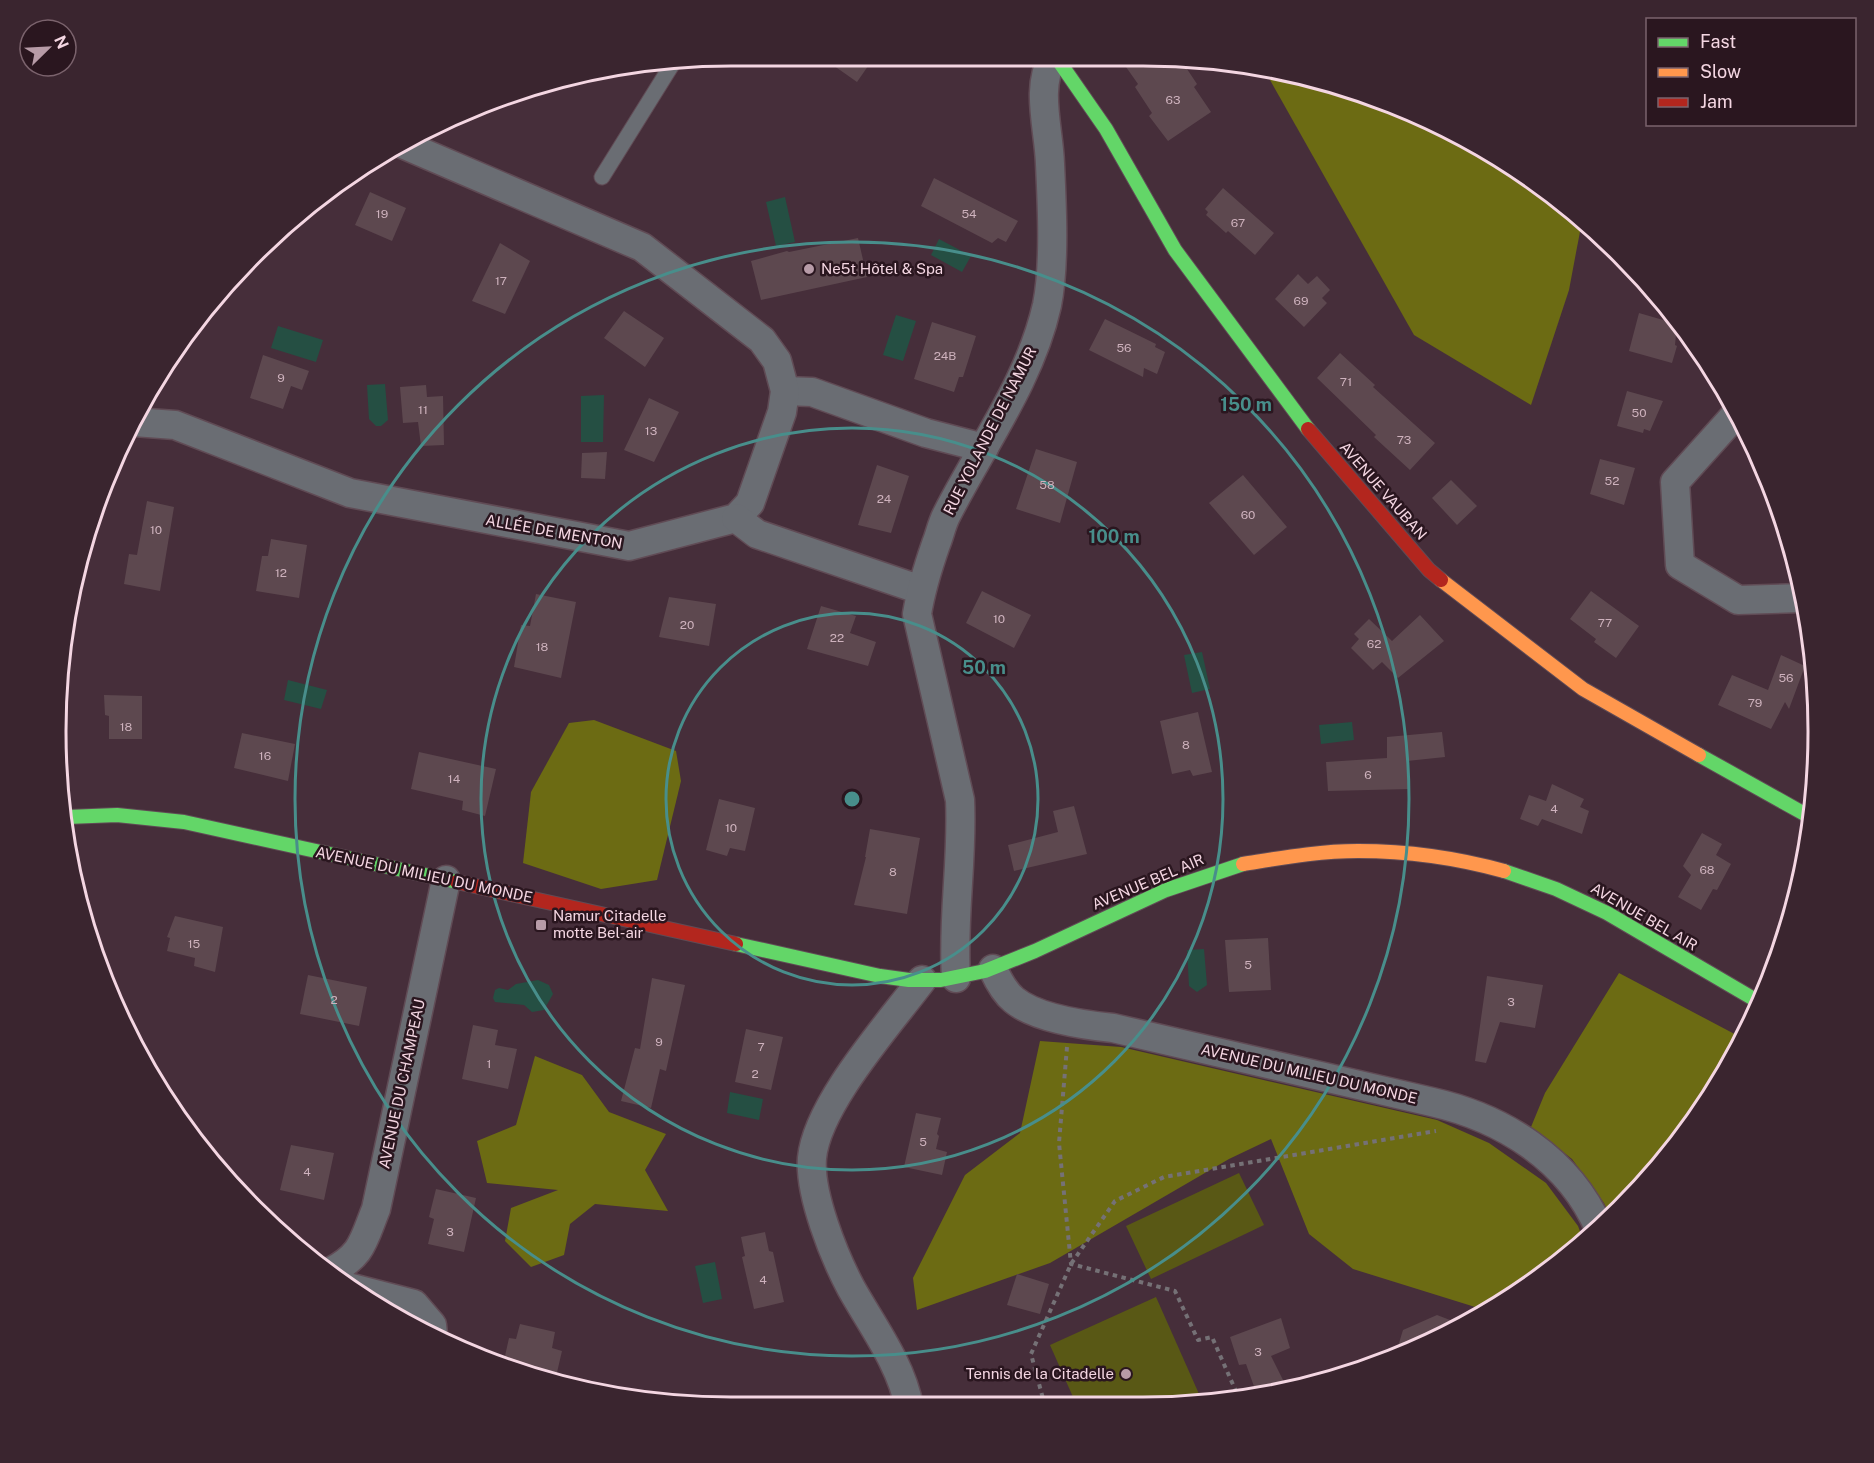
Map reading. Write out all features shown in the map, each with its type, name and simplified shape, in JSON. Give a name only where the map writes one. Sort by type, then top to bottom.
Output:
[{"type":"street","name":"RUE YOLANDE DE NAMUR","points":[[956,978],[954,945],[961,828],[960,800],[917,614],[921,590],[946,516],[1033,353],[1047,302],[1051,263],[1050,164],[1044,85],[1048,66]]},
{"type":"street","name":"AVENUE VAUBAN","points":[[1060,66],[1106,129],[1175,250],[1297,416],[1429,570],[1583,689],[1803,813]]},
{"type":"street","points":[[411,149],[642,247],[762,340],[777,362],[785,391],[782,412],[750,503],[736,518],[757,534],[921,590]]},
{"type":"street","points":[[785,391],[812,392],[926,433],[984,448]]},
{"type":"street","points":[[1731,421],[1675,482],[1680,565],[1738,600],[1794,598]]},
{"type":"street","name":"ALLÉE DE MENTON","points":[[143,423],[175,425],[350,494],[628,546],[736,518]]},
{"type":"street","name":"AVENUE DU MILIEU DU MONDE","points":[[72,817],[105,814],[177,821],[880,976],[922,980],[956,978]]},
{"type":"street","name":"AVENUE BEL AIR","points":[[956,978],[993,969],[1166,890],[1219,871],[1239,865],[1301,855],[1357,851],[1424,855],[1479,864],[1513,873],[1556,889],[1607,913],[1752,998]]},
{"type":"street","name":"AVENUE DU CHAMPEAU","points":[[338,1268],[360,1249],[376,1209],[446,880]]},
{"type":"street","name":"AVENUE DU MILIEU DU MONDE","points":[[993,969],[1006,992],[1015,1001],[1033,1011],[1438,1103],[1479,1115],[1513,1133],[1550,1161],[1580,1193],[1594,1219]]},
{"type":"street","points":[[906,1397],[899,1376],[877,1331],[850,1287],[825,1231],[812,1158],[818,1135],[840,1088],[922,980]]},
{"type":"street","points":[[377,1295],[414,1304],[432,1325]]},
{"type":"lane","points":[[602,177],[669,69]]},
{"type":"path","points":[[1069,1020],[1059,1143],[1071,1264]]},
{"type":"path","points":[[1042,1397],[1031,1354],[1071,1264],[1115,1201],[1164,1177],[1470,1126],[1479,1115]]},
{"type":"path","points":[[1071,1264],[1175,1291],[1198,1340],[1212,1337],[1235,1390]]},
{"type":"shaded area","points":[[1269,79],[1356,101],[1437,135],[1512,178],[1580,230],[1569,290],[1531,405],[1414,335]]},
{"type":"shaded area","points":[[785,197],[795,242],[776,246],[766,202]]},
{"type":"shaded area","points":[[939,239],[971,256],[962,272],[931,255]]},
{"type":"shaded area","points":[[896,315],[916,321],[903,361],[883,355]]},
{"type":"shaded area","points":[[278,326],[323,340],[316,362],[271,348]]},
{"type":"shaded area","points":[[385,384],[388,420],[381,426],[376,426],[369,419],[367,385]]},
{"type":"shaded area","points":[[604,395],[603,442],[581,442],[581,396]]},
{"type":"shaded area","points":[[1202,652],[1210,689],[1192,693],[1184,655]]},
{"type":"shaded area","points":[[288,680],[327,690],[321,709],[284,700]]},
{"type":"shaded area","points":[[594,720],[676,751],[681,781],[657,880],[601,889],[523,863],[531,792],[569,723]]},
{"type":"shaded area","points":[[1352,722],[1354,740],[1321,744],[1319,725]]},
{"type":"shaded area","points":[[1204,949],[1207,985],[1197,992],[1189,986],[1187,950]]},
{"type":"shaded area","points":[[1619,973],[1735,1034],[1696,1101],[1670,1137],[1643,1170],[1606,1208],[1572,1159],[1531,1127],[1545,1093]]},
{"type":"shaded area","points":[[538,980],[549,985],[553,994],[544,1010],[532,1012],[524,1005],[495,1002],[493,998],[495,990],[499,988],[508,990],[516,984]]},
{"type":"shaded area","points":[[1040,1041],[1121,1047],[1437,1120],[1489,1143],[1546,1183],[1580,1232],[1512,1285],[1476,1307],[1353,1269],[1309,1234],[1271,1139],[1229,1159],[1050,1263],[917,1310],[913,1278],[965,1175],[1020,1133]]},
{"type":"shaded area","points":[[535,1056],[582,1075],[609,1112],[666,1134],[645,1170],[668,1211],[595,1204],[570,1224],[564,1255],[531,1267],[505,1241],[511,1208],[558,1190],[487,1183],[477,1141],[516,1125]]},
{"type":"shaded area","points":[[730,1092],[763,1099],[759,1120],[727,1113]]},
{"type":"shaded area","points":[[1239,1173],[1264,1225],[1151,1279],[1126,1226]]},
{"type":"shaded area","points":[[715,1262],[722,1299],[703,1303],[695,1266]]},
{"type":"shaded area","name":"Tennis de la Citadelle","points":[[1156,1297],[1199,1394],[1073,1397],[1050,1345]]},
{"type":"building","points":[[834,66],[868,66],[857,82]]},
{"type":"building","points":[[1125,66],[1186,67],[1197,84],[1194,87],[1211,112],[1168,141],[1149,116],[1152,113],[1135,87],[1138,84]]},
{"type":"building","points":[[934,178],[1018,221],[1006,242],[998,238],[992,243],[921,206]]},
{"type":"building","points":[[1223,188],[1274,233],[1255,255],[1206,215],[1208,212],[1205,209]]},
{"type":"building","points":[[370,192],[406,208],[392,241],[355,225]]},
{"type":"building","name":"Ne5t Hôtel & Spa","points":[[858,238],[867,277],[761,300],[751,261],[787,251]]},
{"type":"building","points":[[500,243],[530,261],[505,314],[472,301]]},
{"type":"building","points":[[1298,274],[1308,284],[1317,276],[1330,290],[1322,298],[1327,303],[1304,327],[1275,299]]},
{"type":"building","points":[[624,311],[664,338],[645,367],[604,338]]},
{"type":"building","points":[[1639,313],[1666,321],[1676,334],[1675,345],[1677,346],[1672,363],[1629,351]]},
{"type":"building","points":[[1105,319],[1156,344],[1155,347],[1165,352],[1157,374],[1144,368],[1143,377],[1089,350]]},
{"type":"building","points":[[932,322],[976,336],[963,377],[959,377],[954,392],[914,379]]},
{"type":"building","points":[[1340,353],[1375,385],[1373,387],[1435,443],[1410,470],[1374,437],[1376,435],[1317,378]]},
{"type":"building","points":[[263,355],[309,371],[302,390],[291,386],[283,409],[250,398]]},
{"type":"building","points":[[426,385],[427,397],[443,396],[444,445],[421,446],[418,422],[403,423],[400,387]]},
{"type":"building","points":[[1627,391],[1663,401],[1650,431],[1644,429],[1643,433],[1617,426]]},
{"type":"building","points":[[649,398],[679,412],[654,462],[624,450]]},
{"type":"building","points":[[1036,449],[1077,462],[1060,523],[1016,509]]},
{"type":"building","points":[[607,452],[605,479],[581,478],[582,453]]},
{"type":"building","points":[[1600,459],[1635,468],[1624,505],[1590,494]]},
{"type":"building","points":[[877,465],[909,476],[891,533],[858,525]]},
{"type":"building","points":[[1243,475],[1287,527],[1254,555],[1209,503]]},
{"type":"building","points":[[1451,480],[1477,506],[1457,525],[1432,498]]},
{"type":"building","points":[[147,501],[174,507],[160,591],[124,584],[129,554],[137,555]]},
{"type":"building","points":[[271,539],[307,545],[299,598],[256,591],[262,556],[268,556]]},
{"type":"building","points":[[982,591],[1031,615],[1014,648],[966,623]]},
{"type":"building","points":[[1591,591],[1639,626],[1616,658],[1594,642],[1596,639],[1570,619]]},
{"type":"building","points":[[536,594],[576,602],[561,678],[514,667],[521,625],[530,626]]},
{"type":"building","points":[[669,597],[716,604],[709,646],[659,637]]},
{"type":"building","points":[[821,606],[856,616],[850,633],[876,642],[868,666],[807,649]]},
{"type":"building","points":[[1420,615],[1444,641],[1398,678],[1382,662],[1373,670],[1351,648],[1359,639],[1354,634],[1369,619],[1392,641]]},
{"type":"building","points":[[1781,655],[1804,666],[1789,709],[1785,702],[1771,729],[1718,705],[1732,675],[1768,690]]},
{"type":"building","points":[[104,695],[142,696],[142,739],[109,739],[109,716],[105,715]]},
{"type":"building","points":[[1198,712],[1212,772],[1193,776],[1190,770],[1172,774],[1160,721]]},
{"type":"building","points":[[1442,732],[1445,757],[1407,761],[1410,789],[1328,791],[1326,762],[1387,758],[1387,737]]},
{"type":"building","points":[[242,733],[295,744],[288,781],[234,768]]},
{"type":"building","points":[[419,752],[496,769],[485,816],[462,810],[463,801],[411,789]]},
{"type":"building","points":[[1552,784],[1584,799],[1580,807],[1589,811],[1582,834],[1542,819],[1538,826],[1520,819],[1529,795],[1546,801]]},
{"type":"building","points":[[719,799],[755,808],[745,851],[730,848],[727,856],[706,850]]},
{"type":"building","points":[[1074,806],[1087,854],[1014,871],[1008,845],[1058,832],[1053,811]]},
{"type":"building","points":[[870,829],[920,838],[907,914],[854,905],[866,857]]},
{"type":"building","points":[[1702,833],[1722,844],[1716,855],[1731,864],[1717,890],[1713,889],[1701,910],[1678,897],[1691,875],[1683,866]]},
{"type":"building","points":[[175,916],[223,927],[215,972],[194,966],[195,958],[167,951],[170,938],[167,937]]},
{"type":"building","points":[[1268,938],[1271,990],[1229,992],[1225,940]]},
{"type":"building","points":[[308,975],[367,987],[359,1026],[300,1014]]},
{"type":"building","points":[[1487,976],[1543,985],[1535,1028],[1500,1022],[1486,1063],[1475,1061]]},
{"type":"building","points":[[652,978],[685,985],[666,1071],[660,1069],[651,1108],[621,1101],[635,1048],[640,1049]]},
{"type":"building","points":[[473,1025],[498,1030],[495,1045],[517,1049],[508,1089],[462,1079]]},
{"type":"building","points":[[746,1029],[783,1037],[771,1090],[735,1082]]},
{"type":"building","points":[[916,1113],[941,1118],[936,1149],[947,1152],[942,1175],[904,1167]]},
{"type":"building","points":[[291,1145],[334,1153],[324,1200],[280,1190]]},
{"type":"building","points":[[436,1189],[476,1198],[464,1252],[428,1244],[434,1219],[429,1217]]},
{"type":"building","points":[[765,1232],[769,1251],[773,1252],[784,1302],[754,1309],[742,1257],[745,1256],[741,1237]]},
{"type":"building","points":[[1017,1274],[1049,1284],[1040,1314],[1007,1305]]},
{"type":"building","points":[[1437,1315],[1451,1320],[1398,1345],[1403,1330]]},
{"type":"building","points":[[1281,1318],[1290,1348],[1271,1356],[1284,1381],[1254,1387],[1246,1364],[1239,1365],[1230,1337]]},
{"type":"building","points":[[520,1324],[555,1332],[552,1348],[562,1351],[557,1373],[505,1357],[509,1338],[516,1339]]},
{"type":"traffic: fast","points":[[1062,66],[1106,129],[1175,250],[1308,429]]},
{"type":"traffic: fast","points":[[1699,755],[1803,813]]},
{"type":"traffic: fast","points":[[72,817],[117,815],[184,822],[457,882]]},
{"type":"traffic: fast","points":[[736,944],[880,976],[909,980],[941,980],[985,971],[1035,951],[1166,890],[1243,864]]},
{"type":"traffic: fast","points":[[1504,871],[1556,889],[1607,913],[1752,998]]},
{"type":"traffic: slow","points":[[1441,580],[1583,689],[1699,755]]},
{"type":"traffic: slow","points":[[1243,864],[1343,851],[1376,851],[1432,856],[1504,871]]},
{"type":"traffic: jam","points":[[1308,429],[1429,570],[1441,580]]},
{"type":"traffic: jam","points":[[457,882],[736,944]]},
{"type":"place","name":"Ne5t Hôtel & Spa","points":[[809,269]]},
{"type":"place","name":"Namur Citadelle motte Bel-air","points":[[541,925]]},
{"type":"place","name":"Tennis de la Citadelle","points":[[1126,1374]]}]
